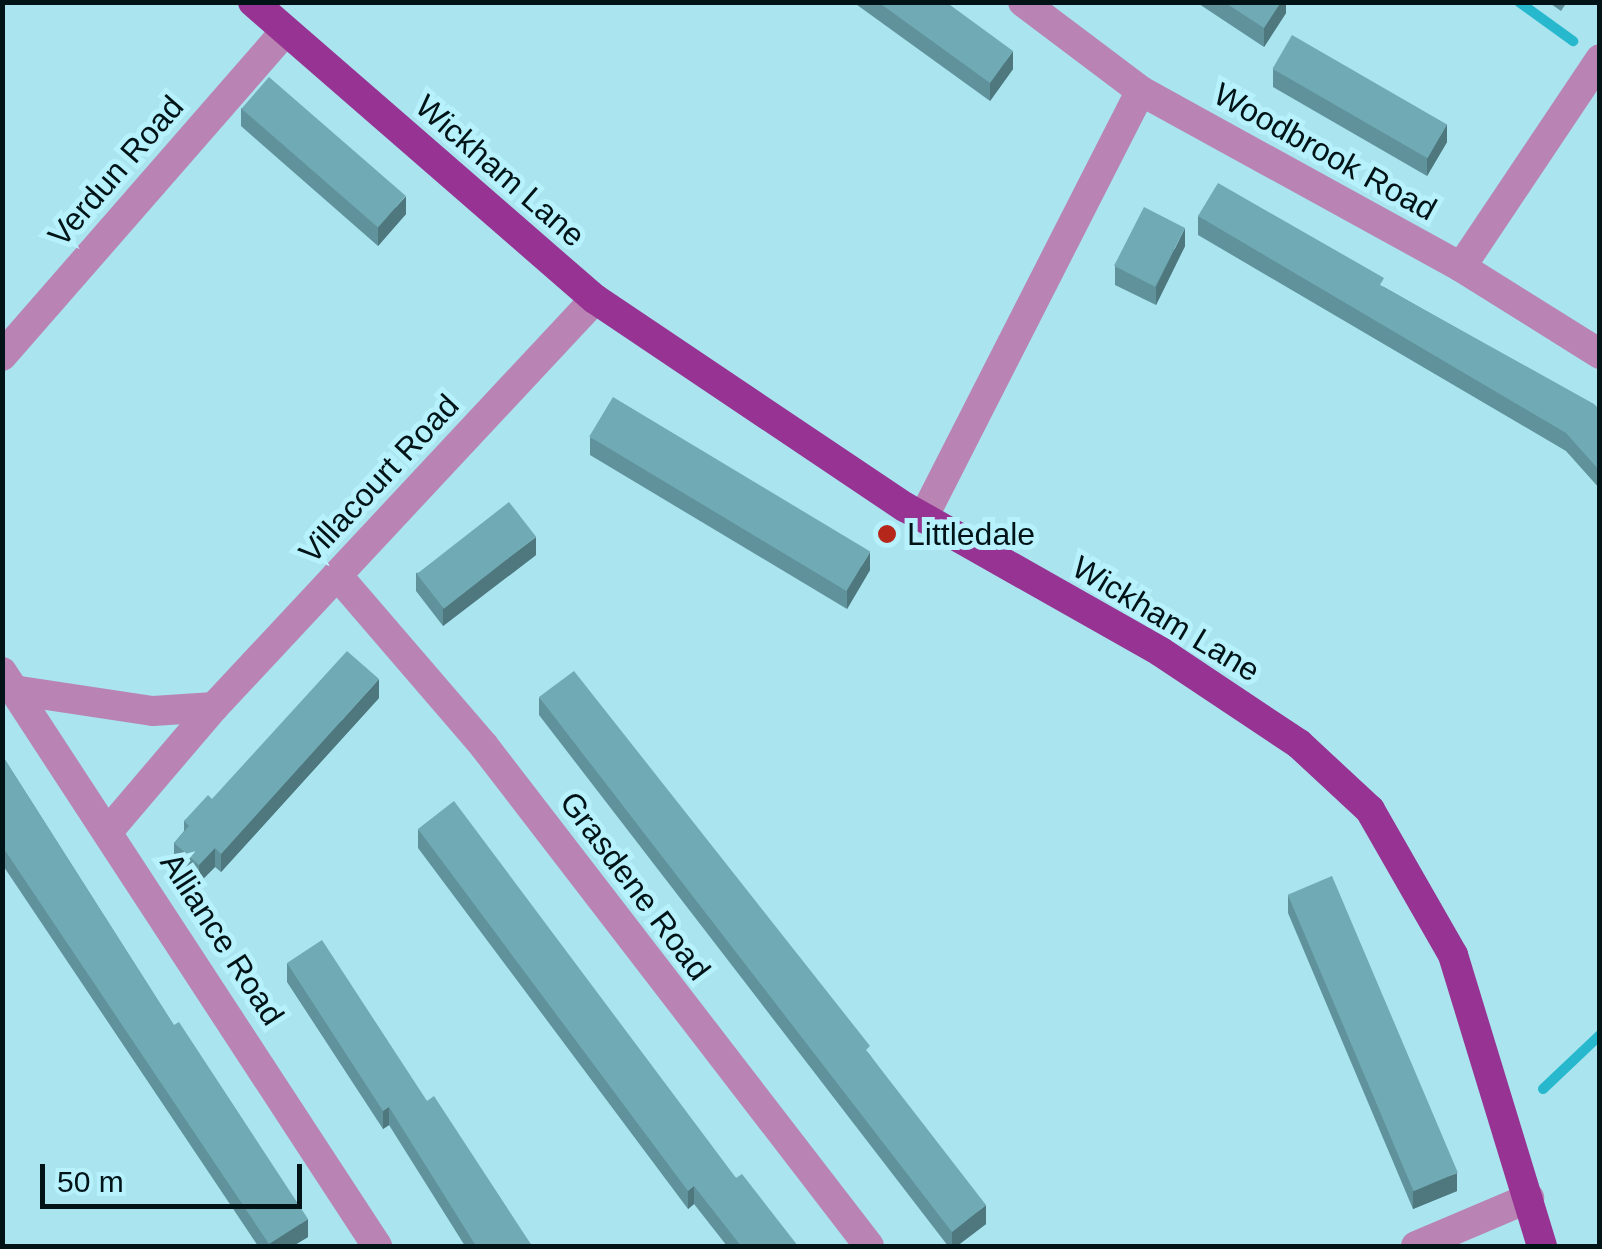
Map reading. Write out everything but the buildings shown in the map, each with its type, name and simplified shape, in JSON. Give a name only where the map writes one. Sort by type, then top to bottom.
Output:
[{"type":"main road","name":"Wickham Lane","points":[[252,2],[595,299],[754,411],[923,518],[1161,652],[1299,744],[1370,810],[1453,956],[1542,1246]]},
{"type":"street","name":"Woodbrook Road","points":[[1023,2],[1142,91],[1460,268],[1600,354]]},
{"type":"street","name":"Verdun Road","points":[[2,356],[285,32]]},
{"type":"street","points":[[1460,268],[1600,59]]},
{"type":"street","points":[[923,518],[1142,91]]},
{"type":"street","name":"Villacourt Road","points":[[110,829],[214,707],[595,299]]},
{"type":"street","name":"Grasdene Road","points":[[337,575],[484,746],[870,1246]]},
{"type":"street","points":[[11,682],[153,712],[214,707]]},
{"type":"street","name":"Alliance Road","points":[[11,682],[110,829],[377,1246]]},
{"type":"street","points":[[1416,1246],[1529,1198]]},
{"type":"waterway","points":[[1519,2],[1573,41]]},
{"type":"waterway","points":[[1543,1089],[1600,1035]]},
{"type":"place","name":"Littledale","points":[[887,534]]}]
